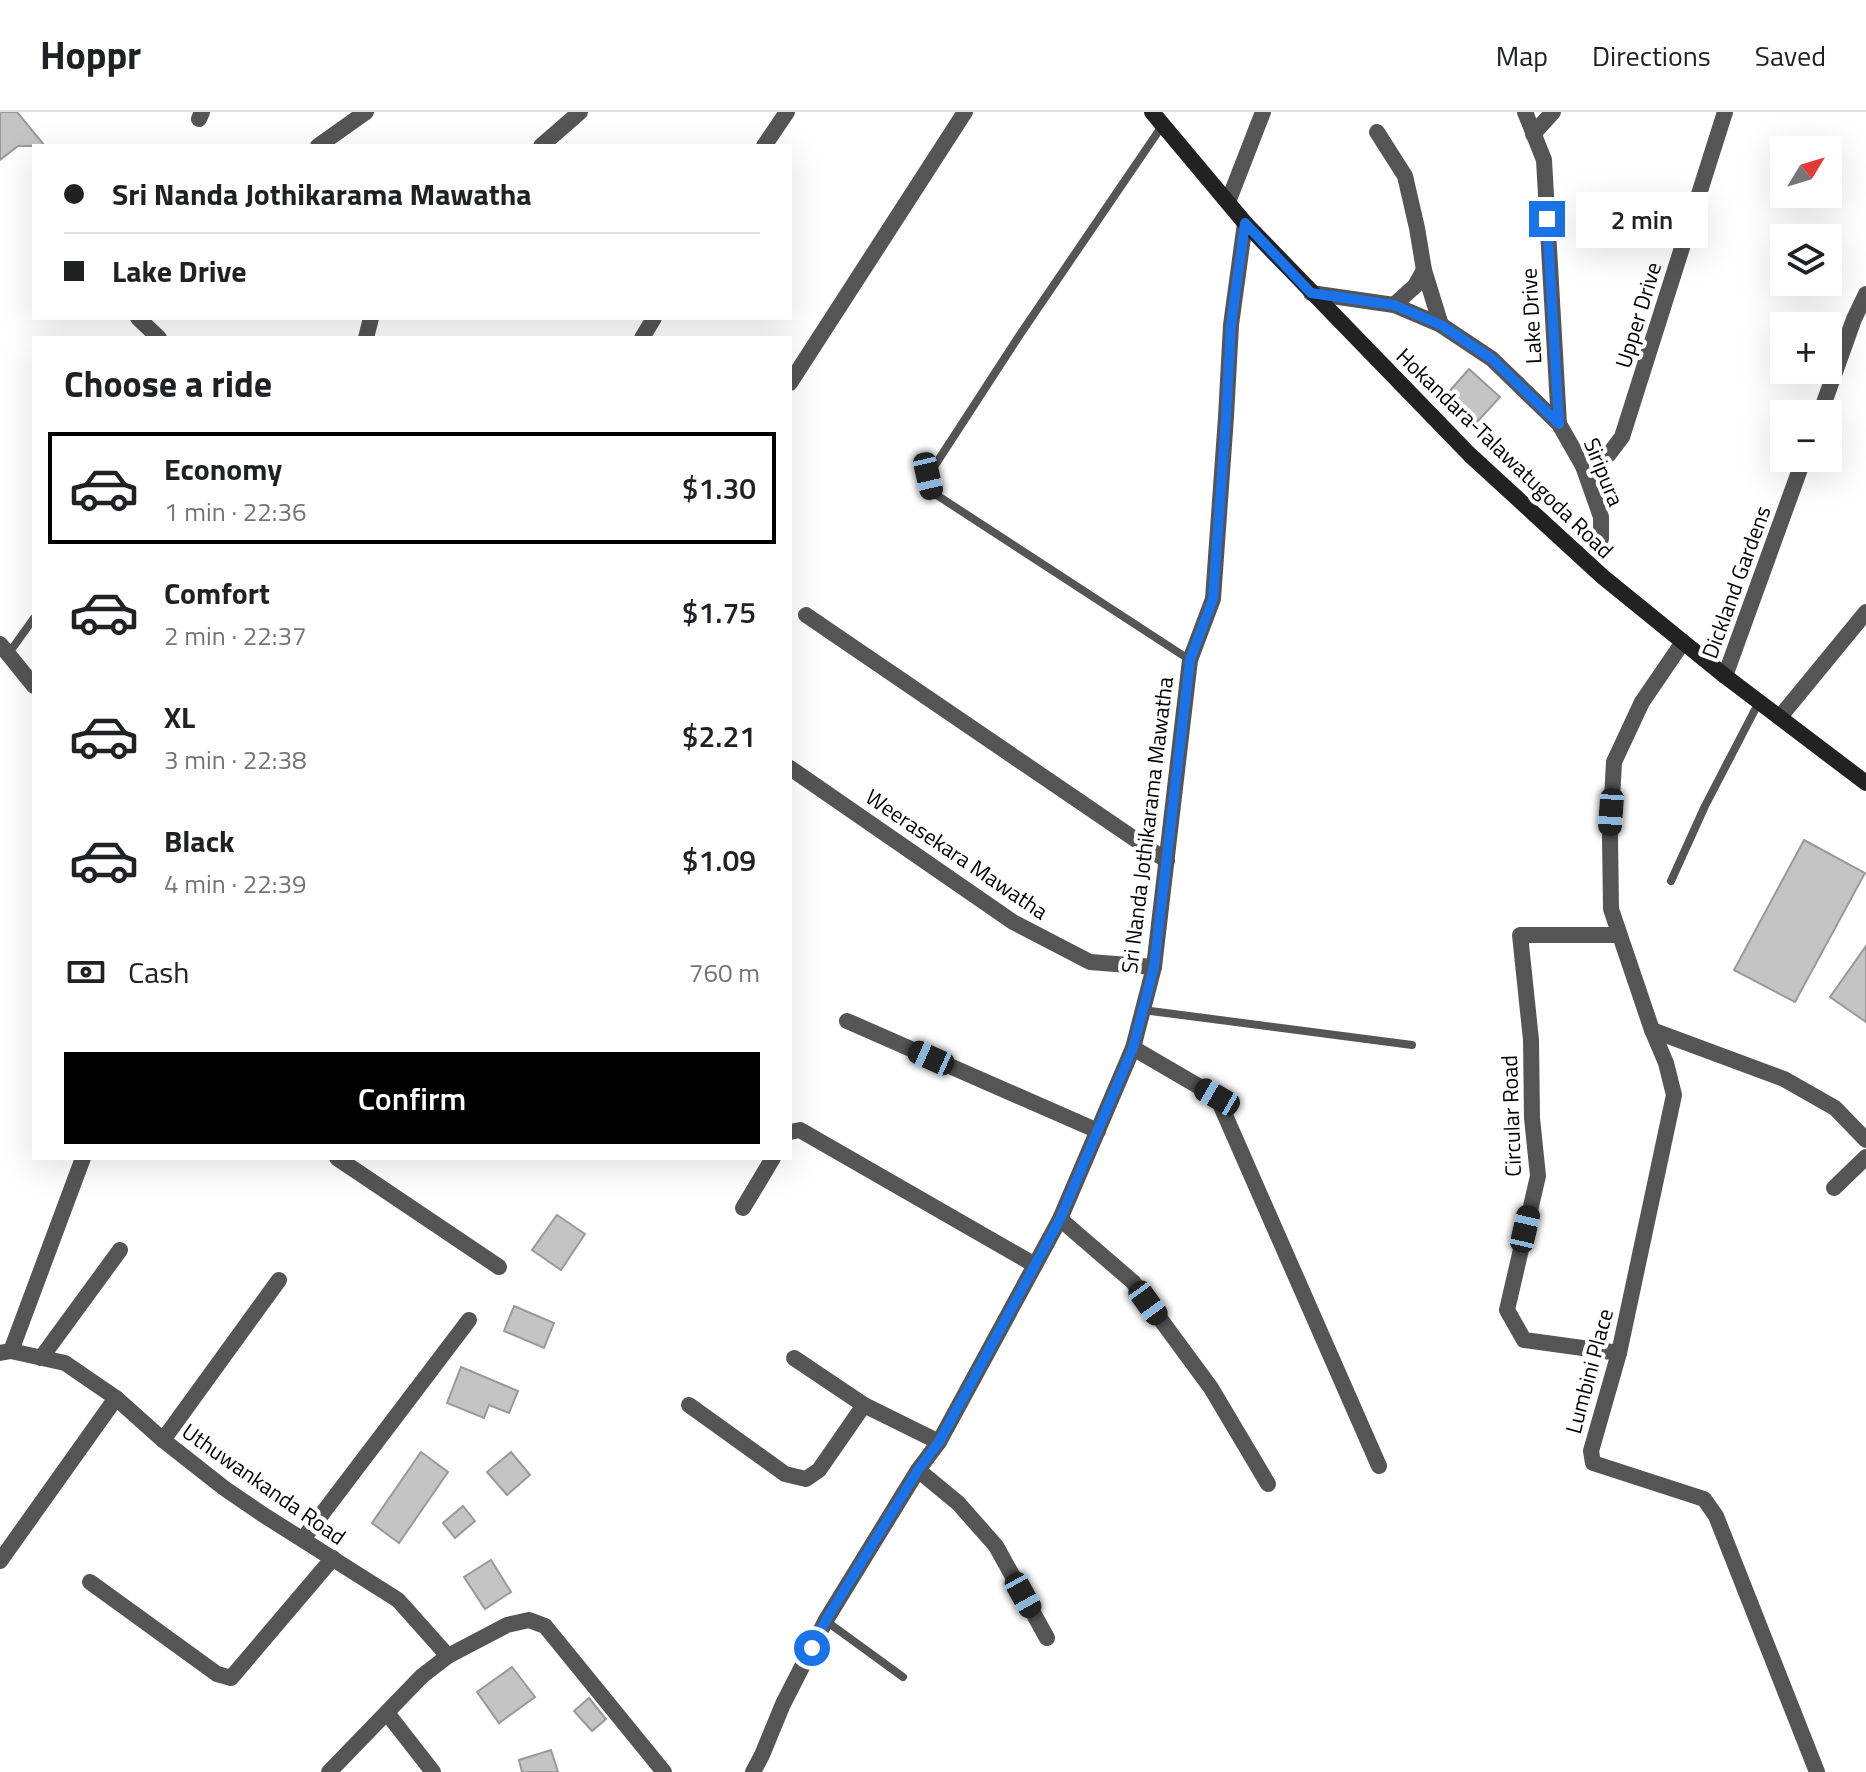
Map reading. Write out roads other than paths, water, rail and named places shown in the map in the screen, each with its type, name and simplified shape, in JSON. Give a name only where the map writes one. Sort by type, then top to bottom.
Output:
[{"type":"main road","name":"Hokandara-Talawatugoda Road","points":[[1158,118],[1245,223],[1470,455],[1589,565],[1725,676],[1866,783]]},
{"type":"street","points":[[321,144],[366,112]]},
{"type":"street","points":[[543,144],[580,112]]},
{"type":"street","points":[[765,144],[787,112]]},
{"type":"street","points":[[792,380],[965,112]]},
{"type":"street","points":[[1228,202],[1263,112]]},
{"type":"street","name":"Lake Drive","points":[[1525,112],[1544,160],[1559,424]]},
{"type":"street","points":[[1533,134],[1553,112]]},
{"type":"street","name":"Upper Drive","points":[[1583,466],[1609,454],[1622,437],[1725,112]]},
{"type":"street","points":[[1377,132],[1405,176],[1424,270],[1441,325]]},
{"type":"street","name":"Sri Nanda Jothikarama Mawatha","points":[[753,1772],[826,1620],[918,1470],[939,1442],[1060,1219],[1133,1048],[1154,967],[1190,660],[1213,599],[1231,325],[1245,223]]},
{"type":"street","points":[[1394,305],[1415,286],[1424,270]]},
{"type":"street","name":"Siripura","points":[[1311,293],[1394,305],[1441,325],[1492,359],[1559,424],[1583,466],[1601,517],[1601,539]]},
{"type":"street","points":[[1825,400],[1866,294]]},
{"type":"street","points":[[140,320],[157,336]]},
{"type":"street","name":"Dickland Gardens","points":[[1725,676],[1799,472]]},
{"type":"street","points":[[1780,717],[1866,612]]},
{"type":"street","points":[[806,615],[1167,861]]},
{"type":"street","name":"Lumbini Place","points":[[1683,642],[1642,702],[1614,762],[1610,836],[1611,909],[1666,1063],[1674,1095],[1619,1353],[1591,1451],[1593,1463],[1704,1499],[1716,1516],[1817,1772]]},
{"type":"street","points":[[4,649],[32,684]]},
{"type":"street","name":"Weerasekara Mawatha","points":[[792,769],[1013,922],[1090,962],[1154,967]]},
{"type":"street","name":"Circular Road","points":[[1619,935],[1520,935],[1531,1040],[1532,1118],[1538,1176],[1507,1310],[1524,1340],[1619,1353]]},
{"type":"street","points":[[847,1021],[1098,1131]]},
{"type":"street","points":[[1652,1030],[1784,1079],[1835,1108],[1866,1140]]},
{"type":"street","points":[[1133,1048],[1217,1097],[1379,1466]]},
{"type":"street","points":[[792,1132],[800,1130],[1035,1265]]},
{"type":"street","points":[[1834,1188],[1866,1157]]},
{"type":"street","points":[[6,1352],[82,1160]]},
{"type":"street","points":[[340,1160],[499,1267]]},
{"type":"street","points":[[743,1208],[772,1160]]},
{"type":"street","points":[[1060,1219],[1133,1282],[1211,1388],[1268,1484]]},
{"type":"street","points":[[41,1358],[120,1250]]},
{"type":"street","points":[[163,1440],[279,1280]]},
{"type":"street","points":[[303,1539],[469,1320]]},
{"type":"street","name":"Uthuwankanda Road","points":[[6,1352],[65,1363],[116,1398],[224,1488],[398,1600],[448,1656]]},
{"type":"street","points":[[794,1358],[864,1405],[939,1442]]},
{"type":"street","points":[[0,1561],[116,1398]]},
{"type":"street","points":[[689,1405],[785,1474],[806,1479],[819,1470],[864,1405]]},
{"type":"street","points":[[918,1470],[958,1503],[996,1546],[1047,1638]]},
{"type":"street","points":[[90,1582],[217,1674],[231,1678],[333,1558]]},
{"type":"street","points":[[329,1772],[422,1676],[448,1656],[507,1625],[522,1621],[545,1626],[664,1772]]},
{"type":"street","points":[[387,1713],[433,1772]]},
{"type":"lane","points":[[1158,118],[928,476],[932,492],[1190,660]]},
{"type":"lane","points":[[4,649],[32,620]]},
{"type":"lane","points":[[1671,881],[1705,806],[1759,702]]},
{"type":"lane","points":[[1143,1010],[1412,1045]]},
{"type":"lane","points":[[826,1620],[903,1677]]}]
